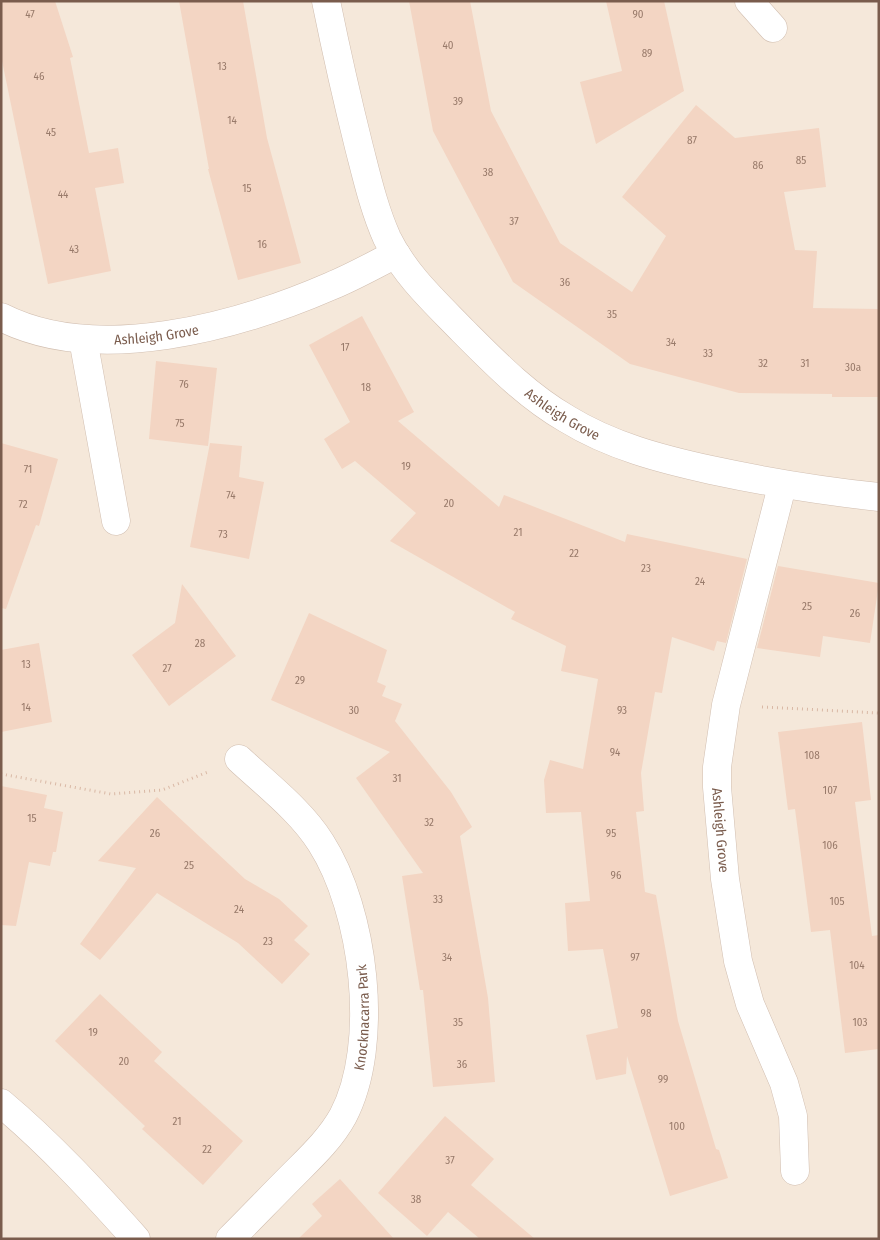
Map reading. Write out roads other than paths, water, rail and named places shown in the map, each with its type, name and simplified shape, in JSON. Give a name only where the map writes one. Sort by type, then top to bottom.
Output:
[{"type":"street","name":"Ashleigh Grove","points":[[326,1],[366,176],[379,218],[396,254],[417,284],[494,362],[542,403],[566,419],[589,432],[645,453],[782,486],[879,497]]},
{"type":"street","points":[[749,1],[774,28]]},
{"type":"street","name":"Ashleigh Grove","points":[[1,317],[17,325],[51,334],[83,338],[144,337],[214,325],[294,301],[332,286],[396,254]]},
{"type":"street","points":[[83,338],[116,521]]},
{"type":"street","name":"Ashleigh Grove","points":[[782,486],[726,705],[718,760],[717,786],[732,925],[738,961],[750,1004],[778,1066],[789,1099],[793,1116],[795,1171]]},
{"type":"street","name":"Knocknacarra Park","points":[[230,1239],[326,1140],[342,1117],[360,1071],[363,1042],[360,960],[353,920],[335,866],[320,841],[305,822],[239,759]]},
{"type":"street","points":[[1,1103],[24,1122],[86,1184],[136,1239]]}]
